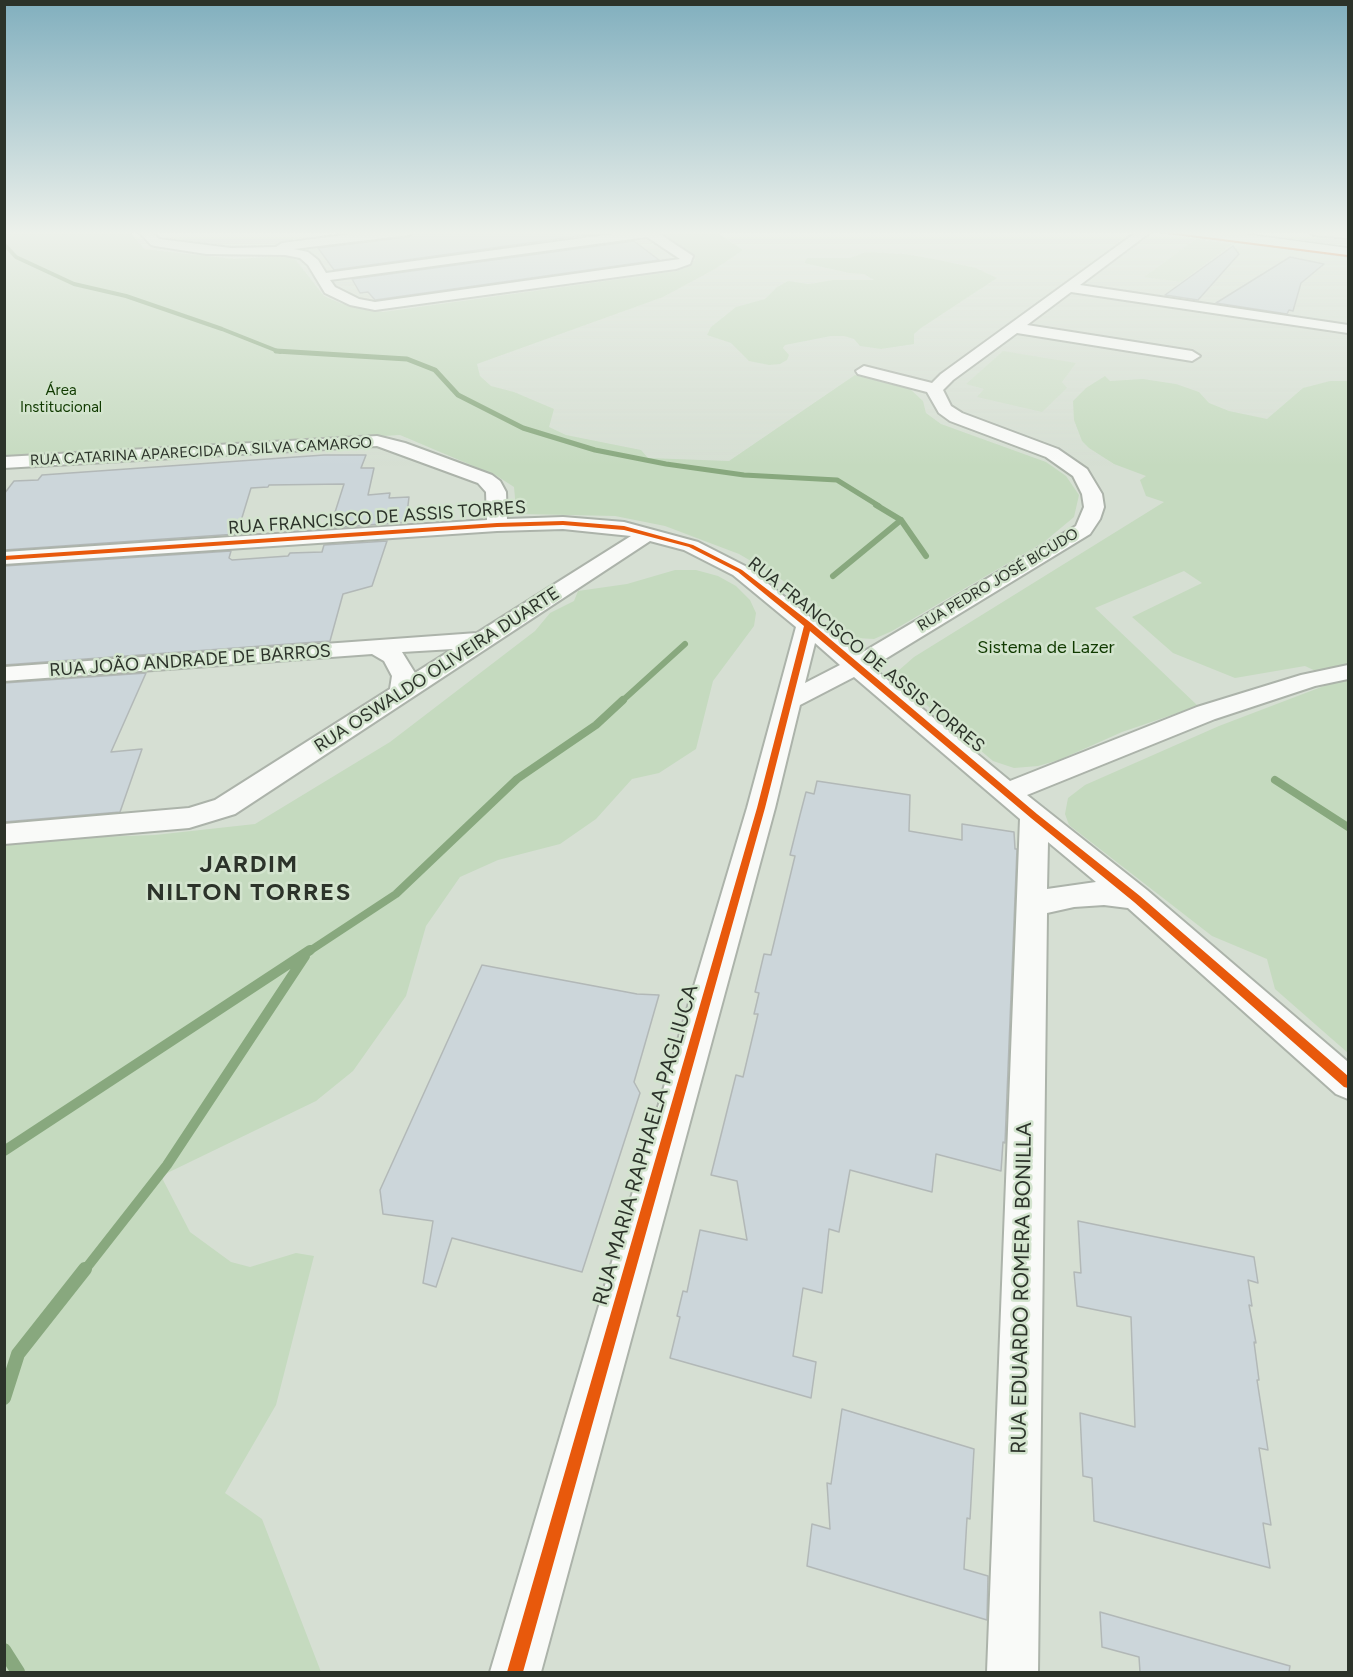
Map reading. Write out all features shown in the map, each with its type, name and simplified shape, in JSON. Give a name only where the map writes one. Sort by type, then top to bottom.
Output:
[{"type":"street","points":[[864,371],[935,389],[947,377],[1041,309]]},
{"type":"street","points":[[1215,309],[1348,329]]},
{"type":"street","points":[[1015,328],[1192,356]]},
{"type":"street","name":"RUA PEDRO JOSÉ BICUDO","points":[[856,666],[1083,530],[1094,507],[1092,494],[1080,473],[1068,463],[1052,453],[956,417],[945,409],[935,389]]},
{"type":"street","name":"RUA CATARINA APARECIDA DA SILVA CAMARGO","points":[[4,463],[377,441],[485,479],[493,485],[496,492],[496,525]]},
{"type":"street","name":"RUA FRANCISCO DE ASSIS TORRES","points":[[4,558],[496,525],[563,524],[624,528],[691,546],[740,571],[808,625],[1034,816],[1137,899],[1348,1083]]},
{"type":"street","name":"RUA OSWALDO OLIVEIRA DUARTE","points":[[4,834],[189,818],[225,807],[649,533]]},
{"type":"street","name":"RUA MARIA RAPHAELA PAGLIUCA","points":[[515,1672],[761,808],[808,625]]},
{"type":"street","name":"RUA JOÃO ANDRADE DE BARROS","points":[[4,674],[483,639]]},
{"type":"street","points":[[376,647],[394,657],[404,675],[402,693]]},
{"type":"street","points":[[789,701],[856,666]]},
{"type":"street","points":[[1007,792],[1206,714],[1310,680],[1348,672]]},
{"type":"street","name":"RUA EDUARDO ROMERA BONILLA","points":[[1012,1672],[1034,816]]},
{"type":"street","points":[[1032,904],[1074,895],[1104,893],[1137,899]]},
{"type":"shaded area","points":[[1003,351],[1076,363],[1062,382],[1067,388],[1042,412],[977,397],[984,389],[966,384]]},
{"type":"green space","name":"Área Institucional","points":[[5,309],[370,309],[383,312],[403,309],[629,309],[477,364],[480,376],[491,386],[514,392],[554,409],[549,427],[566,435],[641,450],[648,458],[729,461],[855,375],[910,389],[923,401],[926,413],[941,424],[1046,462],[1066,476],[1079,495],[1074,517],[1044,542],[892,631],[874,639],[856,638],[847,633],[814,603],[775,575],[739,554],[665,526],[615,516],[522,514],[516,509],[514,487],[497,476],[400,435],[5,459]]},
{"type":"green space","points":[[733,309],[949,309],[914,334],[914,344],[881,349],[860,346],[854,339],[844,336],[831,336],[785,345],[783,348],[789,355],[787,360],[780,364],[769,365],[749,361],[731,343],[707,335],[711,327]]},
{"type":"green space","name":"Sistema de Lazer","points":[[1105,376],[1110,381],[1143,379],[1176,384],[1199,392],[1209,403],[1229,411],[1267,419],[1303,388],[1330,381],[1348,381],[1348,1053],[1275,989],[1267,959],[1212,936],[1069,825],[1065,814],[1068,798],[1085,785],[1219,726],[1337,681],[1305,666],[1235,678],[1173,653],[1132,617],[1202,583],[1184,571],[1095,608],[1198,706],[1122,732],[1059,760],[1038,766],[1014,768],[993,761],[897,680],[898,671],[914,657],[1164,502],[1146,496],[1140,480],[1146,476],[1114,464],[1082,441],[1074,420],[1073,401],[1086,388]]},
{"type":"green space","points":[[675,570],[696,570],[718,576],[736,586],[750,600],[756,613],[754,626],[713,681],[696,749],[659,773],[632,779],[596,819],[560,844],[498,860],[460,877],[426,926],[406,996],[353,1071],[316,1101],[161,1176],[190,1232],[231,1262],[250,1267],[296,1253],[314,1256],[276,1405],[225,1493],[262,1519],[321,1672],[5,1672],[5,844],[70,838],[155,835],[255,824],[390,742],[535,631],[550,613],[574,601],[578,591],[627,584]]},
{"type":"building","points":[[1256,309],[1293,309],[1289,310],[1287,314]]},
{"type":"building","points":[[324,455],[366,455],[361,468],[374,468],[368,495],[390,493],[389,498],[409,497],[406,522],[330,528],[344,484],[269,485],[268,487],[251,488],[237,534],[4,550],[4,494],[14,481],[38,480],[42,475]]},
{"type":"building","points":[[387,541],[372,586],[343,594],[330,641],[4,665],[4,566],[231,551],[229,558],[232,560],[288,556],[290,553],[322,552],[324,545]]},
{"type":"building","points":[[146,673],[111,752],[142,749],[120,812],[4,822],[4,683]]},
{"type":"building","points":[[817,781],[910,795],[909,831],[962,840],[962,824],[1014,832],[1015,849],[1017,849],[1005,1143],[1003,1142],[1001,1171],[936,1154],[932,1192],[850,1170],[839,1232],[829,1229],[822,1293],[803,1288],[793,1356],[816,1362],[811,1398],[670,1358],[680,1317],[677,1316],[683,1291],[687,1292],[700,1230],[747,1240],[737,1181],[711,1175],[736,1075],[743,1077],[758,1014],[754,1014],[759,993],[755,992],[764,954],[771,955],[795,856],[790,855],[806,792],[814,794]]},
{"type":"building","points":[[482,965],[637,994],[659,995],[634,1082],[640,1093],[582,1272],[452,1238],[436,1287],[423,1283],[433,1221],[383,1214],[380,1190]]},
{"type":"building","points":[[1078,1221],[1254,1257],[1258,1283],[1248,1280],[1252,1306],[1249,1305],[1256,1343],[1254,1342],[1259,1380],[1257,1380],[1268,1450],[1259,1448],[1271,1525],[1263,1523],[1270,1568],[1094,1521],[1092,1478],[1083,1476],[1080,1413],[1135,1427],[1131,1317],[1077,1306],[1074,1272],[1081,1273]]},
{"type":"building","points":[[842,1409],[974,1449],[970,1519],[967,1518],[964,1569],[988,1576],[987,1620],[807,1566],[812,1524],[830,1529],[827,1483],[831,1484]]},
{"type":"building","points":[[1100,1612],[1290,1666],[1289,1672],[1140,1672],[1139,1657],[1102,1647]]},
{"type":"waterway","points":[[165,309],[278,351]]},
{"type":"waterway","points":[[278,351],[407,359],[435,370],[458,395],[523,428],[595,450],[666,464],[744,475],[837,480],[879,506]]},
{"type":"waterway","points":[[876,505],[901,520]]},
{"type":"waterway","points":[[833,576],[901,520]]},
{"type":"waterway","points":[[901,520],[926,556]]},
{"type":"waterway","points":[[621,702],[685,644]]},
{"type":"waterway","points":[[308,952],[396,894],[517,779],[596,725],[623,700]]},
{"type":"waterway","points":[[1275,780],[1348,827]]},
{"type":"waterway","points":[[4,1151],[310,950]]},
{"type":"waterway","points":[[84,1271],[167,1165],[305,956]]},
{"type":"waterway","points":[[4,1398],[18,1354],[85,1269]]},
{"type":"waterway","points":[[4,1650],[18,1672]]},
{"type":"cycle path","points":[[4,558],[497,525],[563,523],[624,528],[691,546],[740,571],[808,625],[1034,816],[1137,899],[1348,1083]]},
{"type":"cycle path","points":[[515,1672],[761,808],[808,625]]},
{"type":"district","name":"JARDIM NILTON TORRES","points":[[249,879]]}]
